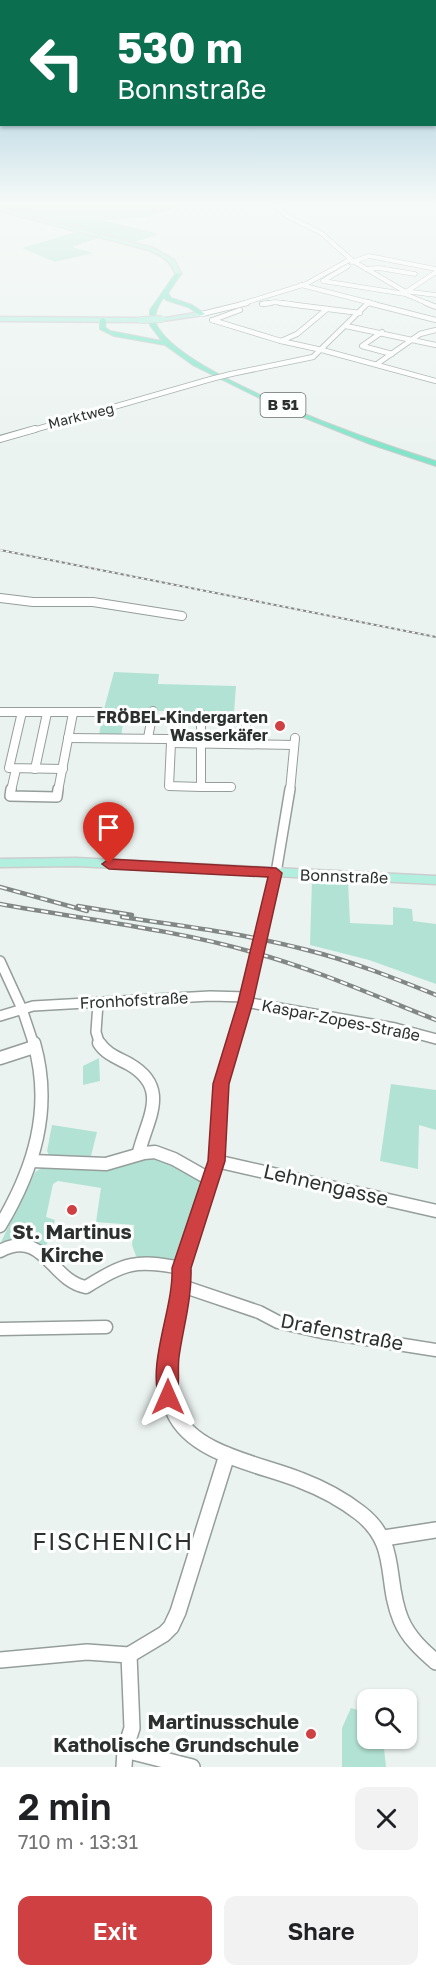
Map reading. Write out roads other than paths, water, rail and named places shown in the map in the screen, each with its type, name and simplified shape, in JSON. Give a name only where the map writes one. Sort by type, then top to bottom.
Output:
[{"type":"highway","points":[[125,336],[146,331],[152,322],[152,313],[156,303],[170,285]]},
{"type":"highway","points":[[165,292],[168,299],[190,306],[202,316]]},
{"type":"highway","points":[[152,313],[164,304],[190,306]]},
{"type":"highway","points":[[104,322],[107,333],[149,338],[170,347]]},
{"type":"highway","name":"B 51","points":[[152,322],[159,336],[170,347],[205,368],[344,433],[436,464]]},
{"type":"main road","points":[[0,319],[104,322],[202,316]]},
{"type":"main road","name":"Bonnstraße","points":[[0,863],[76,862],[436,880]]},
{"type":"street","points":[[311,285],[322,290]]},
{"type":"street","points":[[354,285],[436,295]]},
{"type":"street","points":[[393,285],[412,299],[436,307]]},
{"type":"street","points":[[406,293],[415,285]]},
{"type":"street","points":[[202,316],[303,286],[356,299],[369,305],[401,310],[436,320]]},
{"type":"street","points":[[401,310],[412,299]]},
{"type":"street","points":[[213,320],[270,302],[360,313]]},
{"type":"street","points":[[322,350],[369,305]]},
{"type":"street","points":[[281,341],[297,334],[327,309]]},
{"type":"street","points":[[202,316],[281,341],[436,381]]},
{"type":"street","points":[[346,326],[436,345]]},
{"type":"street","points":[[377,364],[414,339],[436,330]]},
{"type":"street","points":[[382,332],[362,346],[392,354]]},
{"type":"street","name":"Marktweg","points":[[0,439],[211,379],[313,357],[322,350]]},
{"type":"street","points":[[0,598],[33,602],[102,603],[182,616]]},
{"type":"street","points":[[148,738],[153,711]]},
{"type":"street","points":[[0,712],[100,712]]},
{"type":"street","points":[[22,712],[8,766],[16,769],[63,769]]},
{"type":"street","points":[[35,769],[47,712]]},
{"type":"street","points":[[16,769],[10,796],[52,798],[59,794],[73,713]]},
{"type":"street","points":[[201,714],[201,788]]},
{"type":"street","points":[[246,715],[246,744]]},
{"type":"street","points":[[68,738],[171,740],[169,786],[231,787]]},
{"type":"street","points":[[171,743],[246,744],[295,741],[289,797],[276,873],[246,999],[221,1084],[216,1161],[182,1268],[182,1286],[166,1380],[168,1397],[181,1424],[192,1435],[227,1455],[317,1488],[364,1516],[384,1538],[398,1614],[406,1632],[436,1662]]},
{"type":"street","points":[[0,961],[21,1008],[40,1072],[32,1161],[2,1220]]},
{"type":"street","name":"Fronhofstraße","points":[[0,1016],[21,1008],[210,996],[246,999]]},
{"type":"street","name":"Kaspar-Zopes-Straße","points":[[246,999],[395,1028],[436,1039]]},
{"type":"street","points":[[98,1003],[96,1035],[99,1043],[108,1052],[139,1070],[151,1091],[154,1109],[139,1152]]},
{"type":"street","points":[[0,1058],[34,1047]]},
{"type":"street","points":[[32,1161],[105,1164],[120,1161],[139,1152],[161,1154],[211,1180]]},
{"type":"street","name":"Lehnengasse","points":[[216,1161],[436,1211]]},
{"type":"street","points":[[0,1251],[15,1244],[29,1246],[41,1253],[80,1286],[86,1287],[127,1263],[148,1262],[182,1268]]},
{"type":"street","name":"Drafenstraße","points":[[182,1286],[259,1312],[279,1322],[322,1332],[436,1350]]},
{"type":"street","points":[[0,1329],[106,1327]]},
{"type":"street","points":[[0,1660],[87,1652],[135,1652],[164,1634],[171,1627],[178,1612],[227,1455]]},
{"type":"street","points":[[384,1538],[436,1530]]},
{"type":"street","points":[[135,1652],[132,1728],[125,1759],[192,1767]]},
{"type":"railway","points":[[0,550],[436,637]]},
{"type":"railway","points":[[0,887],[87,911]]},
{"type":"railway","points":[[0,904],[222,944],[322,975],[436,1020]]},
{"type":"railway","points":[[78,906],[132,915]]},
{"type":"railway","points":[[122,917],[284,944],[356,965],[436,995]]},
{"type":"place","name":"FRÖBEL-Kindergarten Wasserkäfer","points":[[280,726]]},
{"type":"place","name":"St. Martinus Kirche","points":[[72,1210]]},
{"type":"place","name":"Martinusschule Katholische Grundschule","points":[[311,1734]]},
{"type":"district","name":"FISCHENICH","points":[[113,1542]]}]
